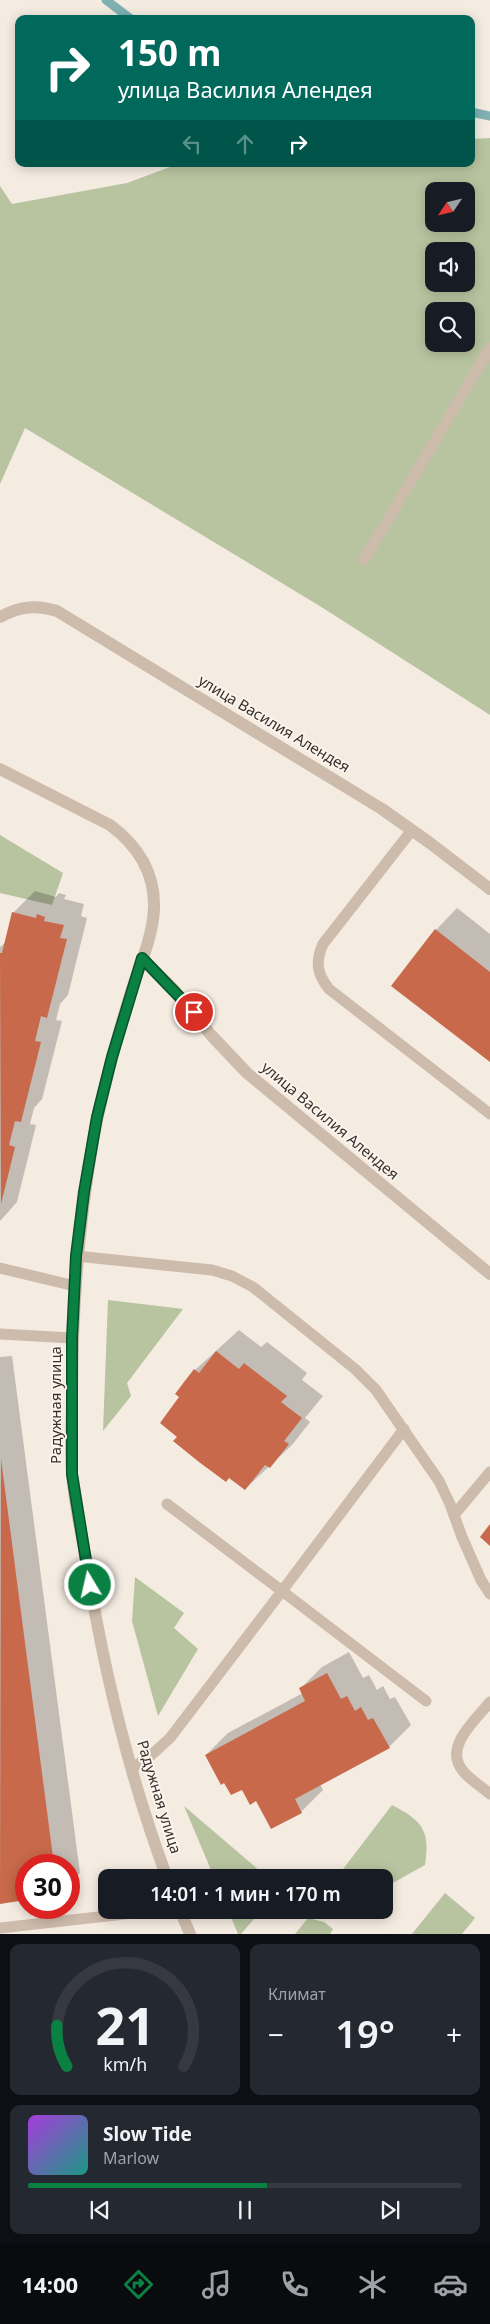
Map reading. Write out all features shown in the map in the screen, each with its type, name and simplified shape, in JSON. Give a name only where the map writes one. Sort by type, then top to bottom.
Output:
[{"type":"street","name":"улица Василия Алендея","points":[[0,618],[13,610],[30,606],[57,611],[350,789],[412,830],[490,889]]},
{"type":"street","name":"Радужная улица","points":[[0,768],[110,825],[125,836],[137,849],[148,874],[154,906],[151,932],[112,1057],[97,1117],[84,1192],[76,1256],[72,1338],[72,1474],[99,1640],[132,1768],[164,1869]]},
{"type":"street","name":"улица Василия Алендея","points":[[142,958],[175,991],[211,1035],[258,1084],[490,1274]]},
{"type":"street","points":[[184,1919],[190,1934]]},
{"type":"lane","points":[[364,560],[490,348]]},
{"type":"lane","points":[[412,830],[323,944],[318,956],[317,968],[321,979],[329,989],[490,1114]]},
{"type":"lane","points":[[76,1256],[212,1270],[243,1281],[261,1293],[368,1380],[439,1480],[481,1580],[490,1594]]},
{"type":"lane","points":[[0,1268],[75,1286]]},
{"type":"lane","points":[[0,1334],[72,1338]]},
{"type":"lane","points":[[132,1768],[148,1758],[170,1738],[404,1429]]},
{"type":"lane","points":[[454,1516],[490,1472]]},
{"type":"lane","points":[[167,1504],[426,1701]]},
{"type":"lane","points":[[490,1702],[458,1741],[456,1749],[456,1758],[464,1772],[490,1794]]},
{"type":"lane","points":[[0,1928],[98,1917]]},
{"type":"green space","points":[[490,138],[490,715],[323,608],[25,428],[0,484],[0,186],[12,204],[127,183],[170,167],[475,167],[475,139]]},
{"type":"green space","points":[[0,835],[63,873],[52,905],[0,893]]},
{"type":"green space","points":[[108,1300],[183,1309],[127,1383],[131,1396],[103,1431]]},
{"type":"green space","points":[[135,1577],[184,1613],[174,1628],[198,1649],[158,1716],[132,1621]]},
{"type":"green space","points":[[392,1805],[417,1821],[422,1828],[426,1843],[425,1865],[393,1883],[393,1869],[343,1869]]},
{"type":"green space","points":[[184,1806],[258,1869],[211,1869]]},
{"type":"green space","points":[[445,1893],[475,1918],[462,1934],[412,1934]]},
{"type":"green space","points":[[232,1919],[254,1919],[241,1934],[238,1934]]},
{"type":"green space","points":[[307,1919],[324,1922],[333,1929],[330,1934],[295,1934]]},
{"type":"building","points":[[12,912],[36,918],[37,914],[45,917],[44,921],[64,925],[60,938],[67,939],[47,1018],[41,1016],[35,1041],[41,1042],[21,1122],[15,1121],[9,1145],[15,1147],[1,1204],[0,953],[2,953]]},
{"type":"building","points":[[435,929],[490,972],[490,1062],[391,986]]},
{"type":"building","points":[[216,1351],[239,1369],[244,1363],[287,1396],[281,1402],[302,1418],[284,1441],[289,1444],[270,1468],[265,1465],[245,1490],[229,1478],[226,1482],[199,1462],[173,1441],[177,1437],[160,1423],[179,1397],[175,1394],[194,1369],[199,1373]]},
{"type":"building","points":[[1,1459],[53,1854],[15,1854],[15,1902],[0,1904]]},
{"type":"building","points":[[490,1524],[490,1546],[480,1537]]},
{"type":"building","points":[[327,1673],[341,1699],[347,1696],[355,1711],[361,1707],[368,1720],[373,1718],[390,1748],[295,1799],[302,1813],[271,1829],[256,1801],[250,1805],[242,1790],[231,1795],[224,1783],[221,1785],[205,1755],[305,1701],[299,1688]]},
{"type":"waterway","points":[[106,0],[126,15]]},
{"type":"waterway","points":[[475,113],[490,116]]},
{"type":"route","points":[[90,1585],[72,1474],[72,1338],[76,1256],[84,1192],[97,1117],[112,1057],[142,958],[194,1012]]}]
